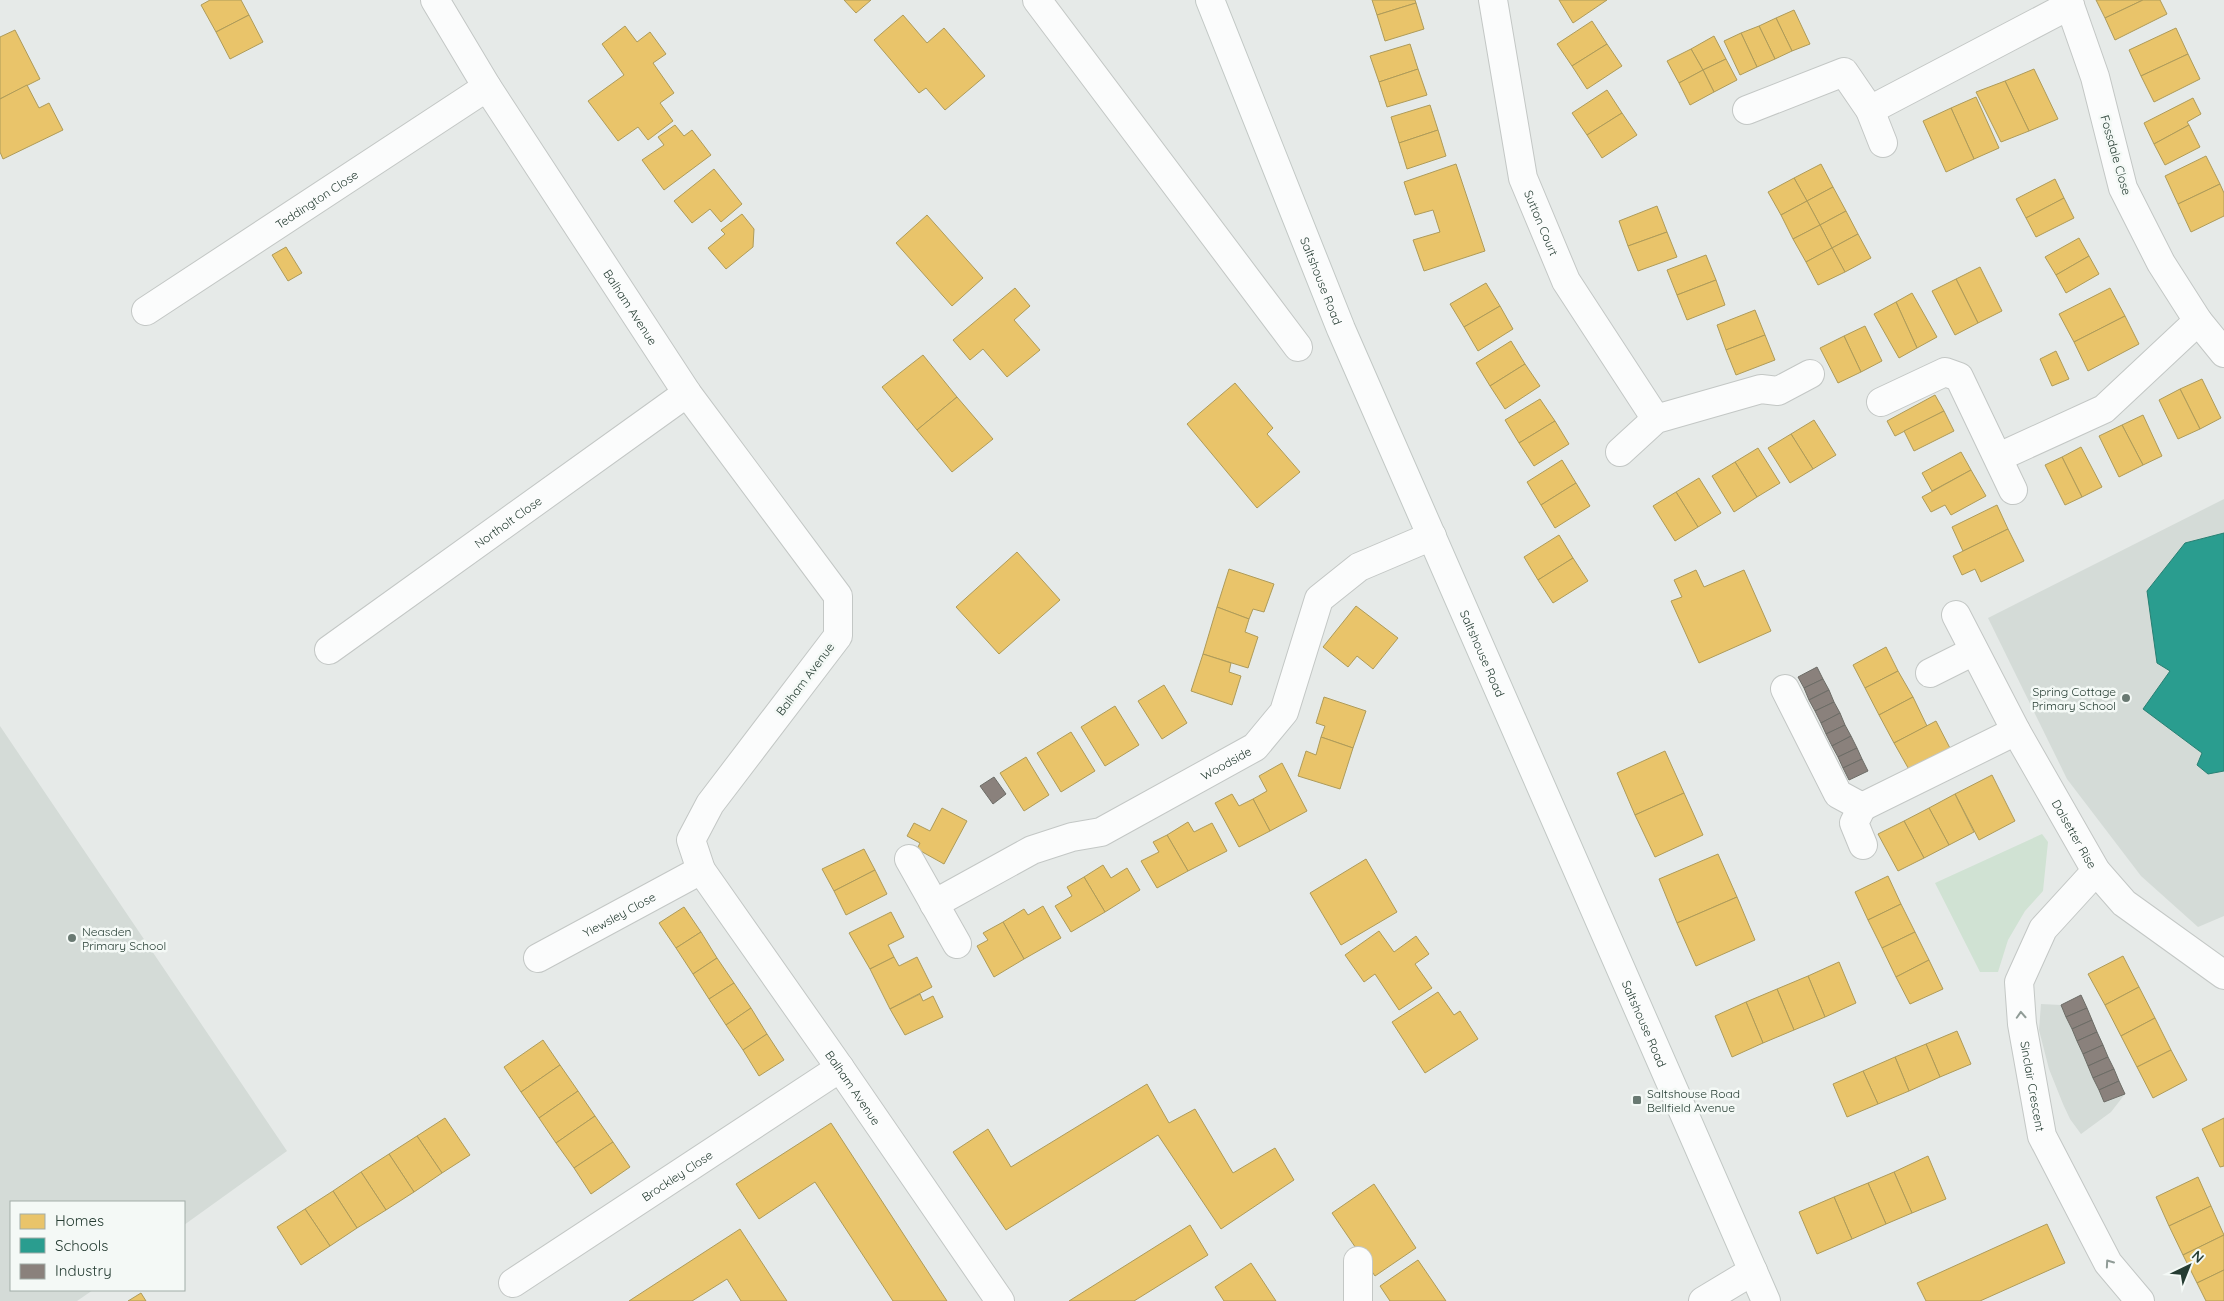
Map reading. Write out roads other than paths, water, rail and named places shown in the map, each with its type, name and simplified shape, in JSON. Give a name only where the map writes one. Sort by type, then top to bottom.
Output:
[{"type":"street","name":"Balham Avenue","points":[[435,0],[487,86],[687,394],[838,596],[838,636],[710,804],[691,840],[701,870],[1000,1301]]},
{"type":"street","points":[[1037,0],[1298,347]]},
{"type":"street","name":"Saltshouse Road","points":[[1210,0],[1342,329],[1766,1301]]},
{"type":"street","name":"Sutton Court","points":[[1493,0],[1522,178],[1566,281],[1656,419]]},
{"type":"street","name":"Fossdale Close","points":[[1870,110],[2069,3],[2095,77],[2123,188],[2161,263],[2198,321],[2224,354]]},
{"type":"street","points":[[1747,110],[1844,72],[1870,110],[1883,143]]},
{"type":"street","name":"Teddington Close","points":[[146,311],[487,86]]},
{"type":"street","points":[[1999,457],[2104,409],[2198,321]]},
{"type":"street","points":[[1881,402],[1945,372],[1959,376],[2013,490]]},
{"type":"street","points":[[1620,452],[1656,419],[1761,389],[1778,391],[1810,374]]},
{"type":"street","name":"Northolt Close","points":[[330,650],[687,394]]},
{"type":"street","name":"Woodside","points":[[934,904],[1032,850],[1072,837],[1101,832],[1255,746],[1284,712],[1319,599],[1359,567],[1432,536]]},
{"type":"street","name":"Dalsetter Rise","points":[[1956,615],[2016,731],[2096,870],[2124,903],[2224,975]]},
{"type":"street","points":[[1930,673],[1974,651]]},
{"type":"street","points":[[1786,689],[1838,794],[1862,807]]},
{"type":"street","points":[[1864,845],[1854,823],[1862,807],[2016,731]]},
{"type":"street","points":[[909,859],[956,944]]},
{"type":"street","name":"Yiewsley Close","points":[[538,958],[701,870]]},
{"type":"street","name":"Sinclair Crescent","points":[[2096,870],[2042,929],[2019,982],[2022,1024],[2042,1136],[2108,1263],[2140,1301]]},
{"type":"street","name":"Brockley Close","points":[[513,1283],[840,1068]]},
{"type":"street","points":[[1358,1261],[1358,1301]]},
{"type":"street","points":[[1703,1301],[1753,1271]]},
{"type":"place","name":"Spring Cottage Primary School","points":[[2126,698]]},
{"type":"place","name":"Neasden Primary School","points":[[72,938]]},
{"type":"place","name":"Saltshouse Road Bellfield Avenue","points":[[1637,1100]]}]
